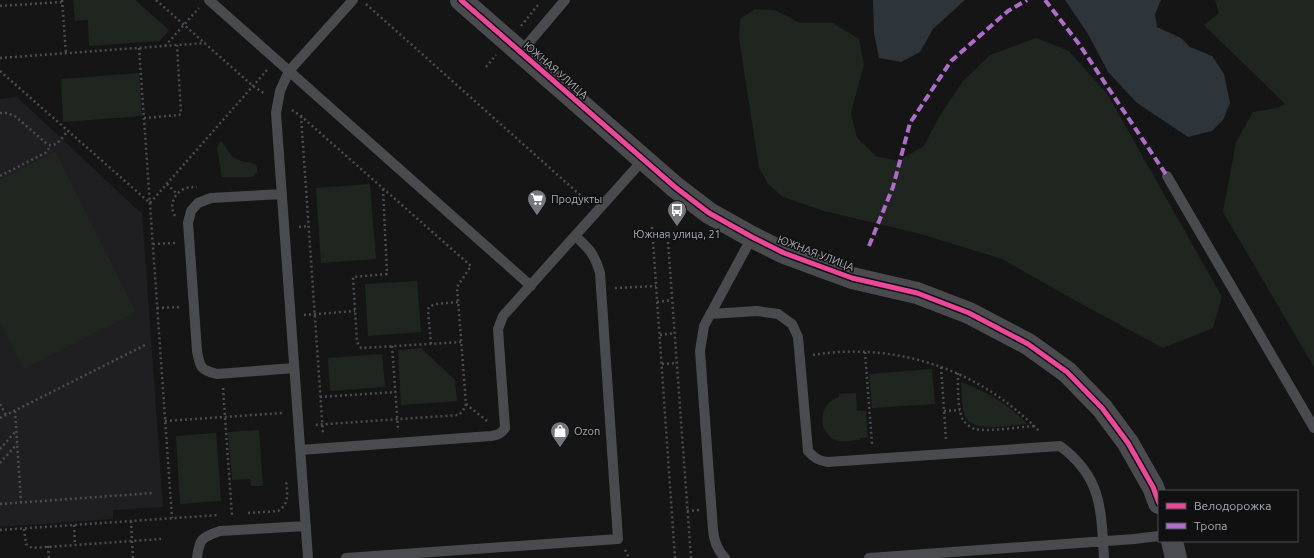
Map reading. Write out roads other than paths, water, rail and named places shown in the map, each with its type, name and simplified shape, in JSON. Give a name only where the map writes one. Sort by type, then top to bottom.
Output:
[{"type":"street","name":"ЮЖНАЯ УЛИЦА","points":[[461,0],[643,160],[708,213],[784,253],[852,278],[918,293],[969,313],[1028,344],[1067,372],[1102,408],[1128,443],[1153,487],[1158,500]]},
{"type":"street","points":[[1172,542],[1176,558]]},
{"type":"lane","points":[[308,558],[276,113],[280,91],[289,71],[353,0]]},
{"type":"lane","points":[[521,52],[565,0]]},
{"type":"lane","points":[[205,2],[289,71],[530,286]]},
{"type":"lane","points":[[300,450],[491,436],[502,433],[504,422],[498,329],[503,316],[643,160]]},
{"type":"lane","points":[[1167,176],[1314,428]]},
{"type":"lane","points":[[282,194],[211,198],[198,203],[191,211],[188,223],[189,242],[199,365],[206,371],[217,374],[294,368]]},
{"type":"lane","points":[[346,558],[618,539],[600,273],[596,258],[586,245],[575,236]]},
{"type":"lane","points":[[715,558],[700,351],[704,326],[752,237]]},
{"type":"lane","points":[[710,314],[757,311],[778,314],[792,324],[798,336],[808,451],[821,461],[828,462],[1060,446],[1072,455],[1083,467],[1092,482],[1099,503],[1104,558]]},
{"type":"lane","points":[[197,558],[199,545],[207,535],[220,531],[306,526]]},
{"type":"lane","points":[[713,530],[715,543],[725,558]]},
{"type":"lane","points":[[869,558],[1134,540],[1158,536]]},
{"type":"place","name":"Продукты","points":[[537,216]]},
{"type":"place","name":"Южная улица, 21","points":[[677,227]]},
{"type":"place","name":"Ozon","points":[[560,448]]}]
